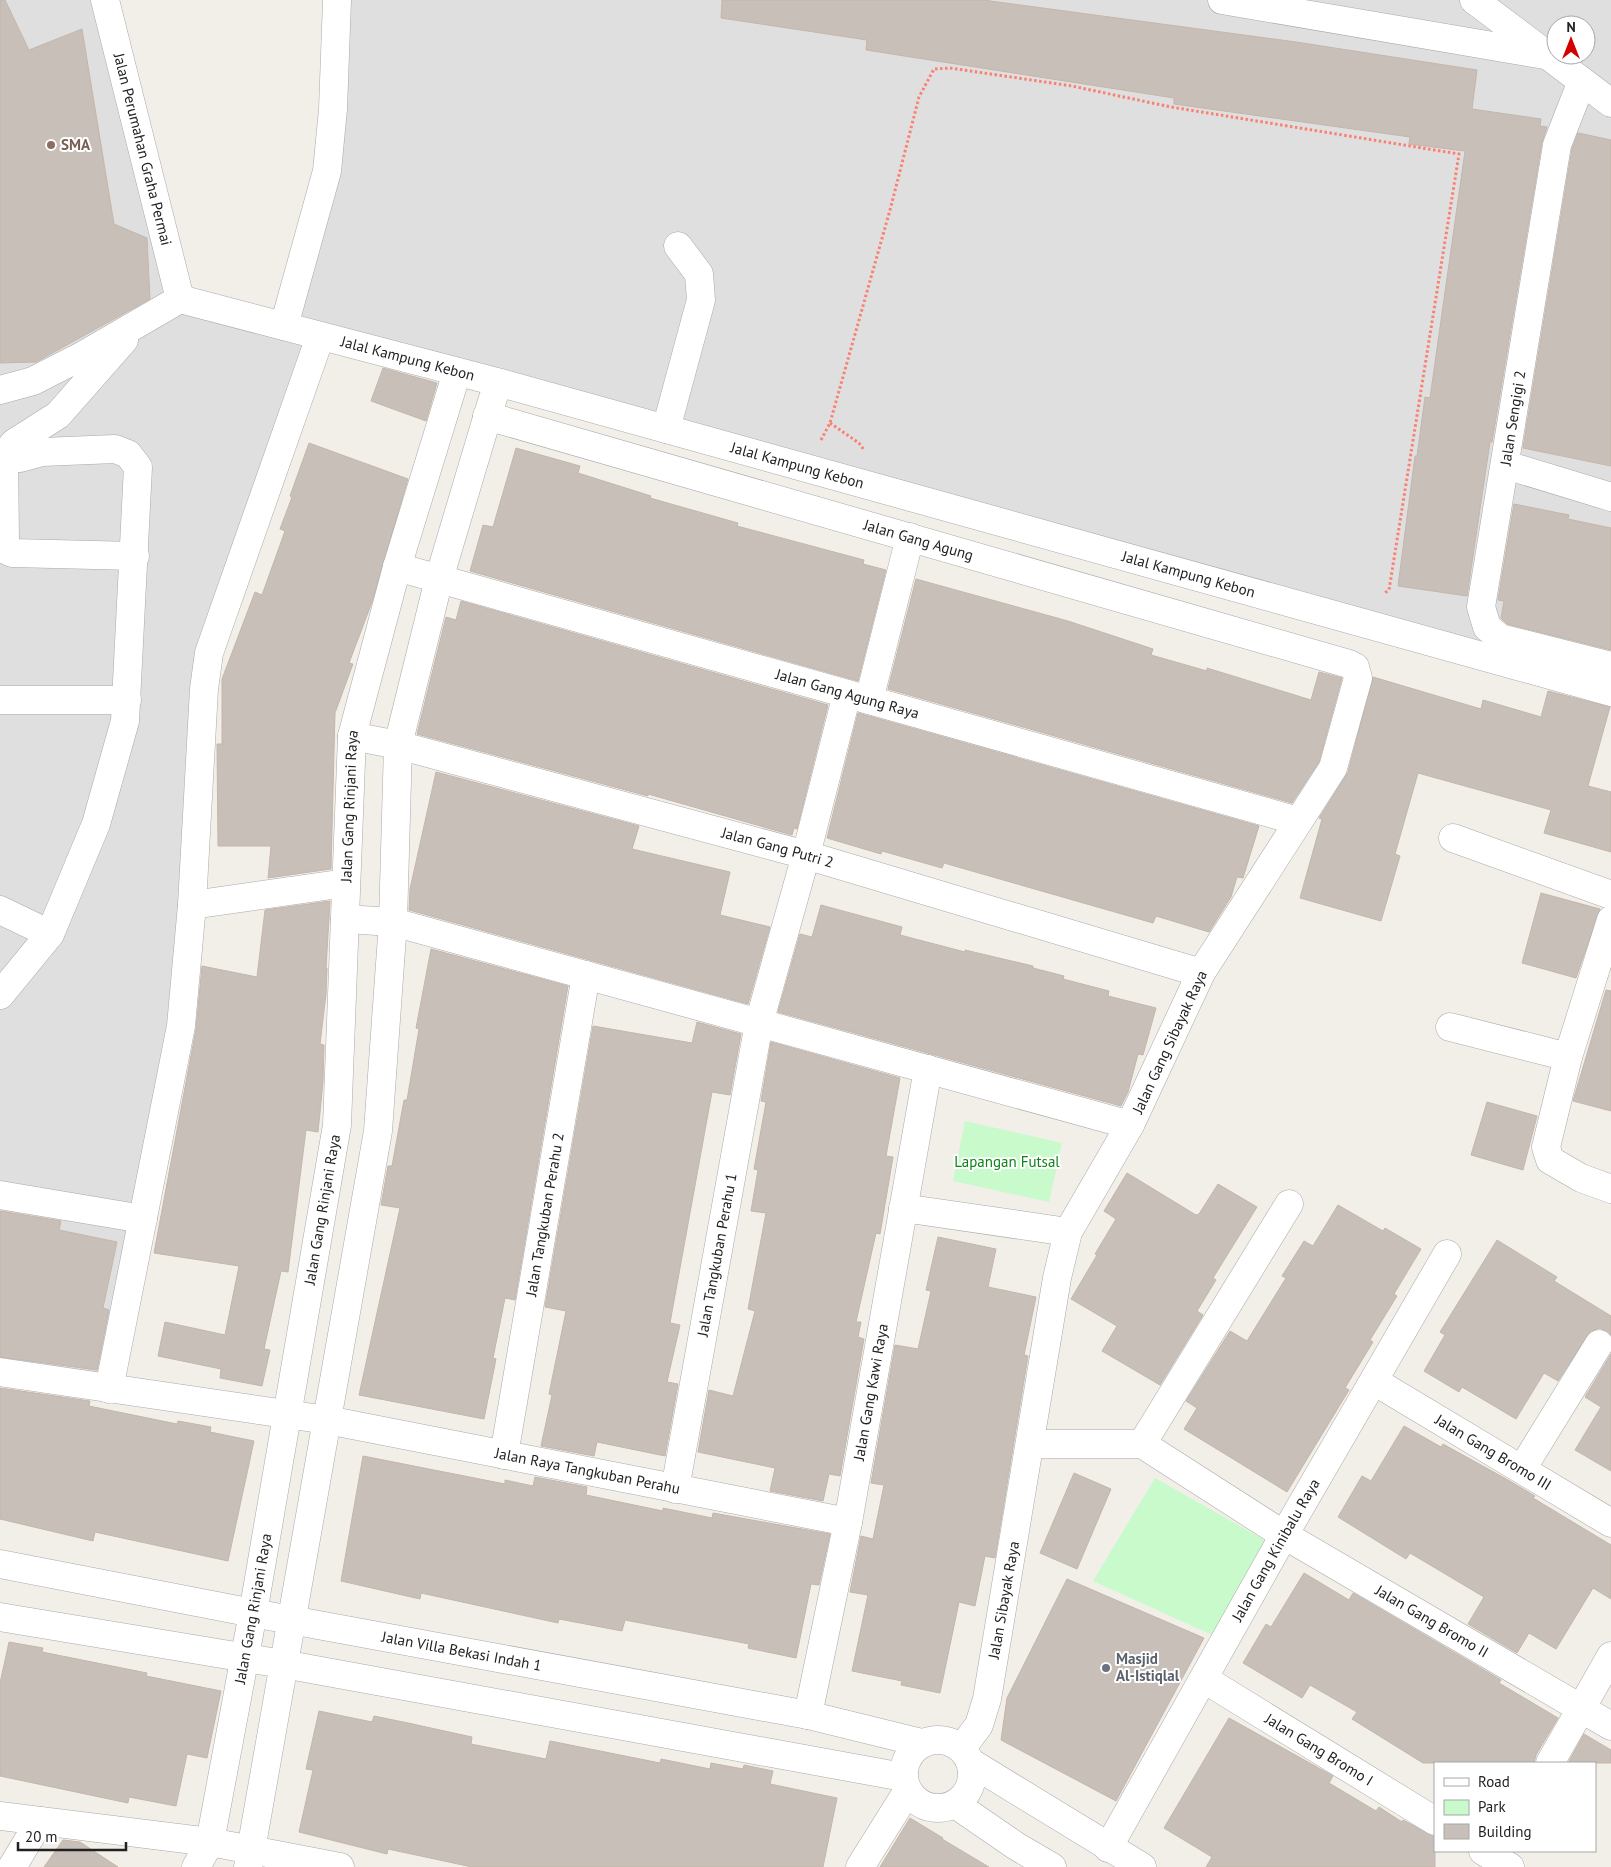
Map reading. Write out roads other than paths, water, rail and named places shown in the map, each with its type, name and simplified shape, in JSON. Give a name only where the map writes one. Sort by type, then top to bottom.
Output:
[{"type":"street","name":"Jalan Perumahan Graha Permai","points":[[105,0],[180,298]]},
{"type":"street","points":[[284,326],[327,171],[333,109],[337,0]]},
{"type":"street","points":[[1222,0],[1545,55]]},
{"type":"street","points":[[1474,0],[1611,103]]},
{"type":"street","name":"Jalan Sengigi 2","points":[[1582,81],[1557,145],[1506,465],[1481,598],[1482,616],[1487,627],[1500,638],[1611,666]]},
{"type":"street","points":[[666,429],[701,300],[702,289],[697,270],[678,246]]},
{"type":"street","points":[[0,390],[33,381],[80,357],[180,298]]},
{"type":"street","name":"Jalal Kampung Kebon","points":[[180,298],[497,382],[1611,692]]},
{"type":"street","points":[[135,556],[12,553],[6,550],[2,456],[14,443],[58,416],[140,322]]},
{"type":"street","points":[[109,1390],[181,1026],[192,905],[204,689],[209,654],[320,336]]},
{"type":"street","name":"Jalan Gang Rinjani Raya","points":[[196,1867],[210,1842],[253,1613],[337,1125],[352,736],[397,567],[457,372]]},
{"type":"street","points":[[249,1858],[283,1664],[293,1620],[378,1131],[393,922],[398,745],[439,579],[497,382]]},
{"type":"street","name":"Jalan Gang Agung","points":[[487,416],[1349,664]]},
{"type":"street","points":[[0,995],[50,934],[96,824],[125,720],[135,556],[138,467],[128,454],[114,449],[42,452],[20,458],[2,456]]},
{"type":"street","points":[[1506,465],[1611,497]]},
{"type":"street","name":"Jalan Tangkuban Perahu 1","points":[[675,1489],[759,1023],[806,855],[910,537]]},
{"type":"street","name":"Jalan Gang Agung Raya","points":[[397,567],[1298,822]]},
{"type":"street","name":"Jalan Gang Sibayak Raya","points":[[1030,1444],[1057,1278],[1068,1232],[1130,1125],[1201,973],[1327,778],[1337,758],[1358,678],[1355,667],[1349,664]]},
{"type":"street","points":[[0,700],[127,700]]},
{"type":"street","name":"Jalan Gang Putri 2","points":[[352,736],[398,745],[806,855],[1201,973]]},
{"type":"street","points":[[1453,838],[1611,895]]},
{"type":"street","points":[[192,905],[346,883]]},
{"type":"street","points":[[0,910],[50,934]]},
{"type":"street","points":[[345,919],[393,922],[1130,1125]]},
{"type":"street","points":[[1611,920],[1568,1057],[1546,1147],[1550,1160],[1581,1178],[1611,1188]]},
{"type":"street","name":"Jalan Tangkuban Perahu 2","points":[[504,1455],[586,975]]},
{"type":"street","points":[[1450,1027],[1568,1057]]},
{"type":"street","name":"Jalan Gang Kawi Raya","points":[[808,1715],[848,1522],[928,1069]]},
{"type":"street","points":[[337,1125],[378,1131]]},
{"type":"street","points":[[0,1195],[143,1219]]},
{"type":"street","points":[[1030,1444],[1142,1444],[1289,1204]]},
{"type":"street","points":[[903,1208],[1068,1232]]},
{"type":"street","name":"Jalan Gang Kinibalu Raya","points":[[1108,1848],[1284,1536],[1447,1254]]},
{"type":"street","points":[[1522,1469],[1599,1344]]},
{"type":"street","name":"Jalan Raya Tangkuban Perahu","points":[[0,1372],[109,1390],[327,1420],[848,1522]]},
{"type":"street","name":"Jalan Gang Bromo III","points":[[1374,1381],[1611,1523]]},
{"type":"street","name":"Jalan Sibayak Raya","points":[[966,1755],[979,1725],[987,1699],[1030,1444]]},
{"type":"street","name":"Jalan Gang Bromo II","points":[[1142,1444],[1284,1536],[1611,1726]]},
{"type":"street","name":"Jalan Villa Bekasi Indah 1","points":[[0,1564],[253,1613],[808,1715],[922,1743]]},
{"type":"street","points":[[0,1617],[283,1664],[905,1785]]},
{"type":"street","points":[[1551,1762],[1611,1656]]},
{"type":"street","name":"Jalan Gang Bromo I","points":[[1204,1679],[1434,1820]]},
{"type":"street","points":[[966,1755],[973,1774],[970,1786],[964,1797],[955,1804],[942,1809],[929,1808],[917,1803],[905,1785],[904,1763],[911,1752],[922,1743],[935,1740],[949,1741],[966,1755],[1108,1848],[1142,1867]]},
{"type":"street","points":[[860,1867],[905,1785]]},
{"type":"street","points":[[955,1804],[1052,1867]]},
{"type":"street","points":[[0,1816],[210,1842],[249,1858],[340,1867]]},
{"type":"street","points":[[12,1867],[40,1821]]},
{"type":"place","name":"SMA","points":[[51,145]]},
{"type":"place","name":"Masjid Al-Istiqlal","points":[[1106,1668]]},
{"type":"park label","name":"Lapangan Futsal","points":[[1007,1162]]}]
